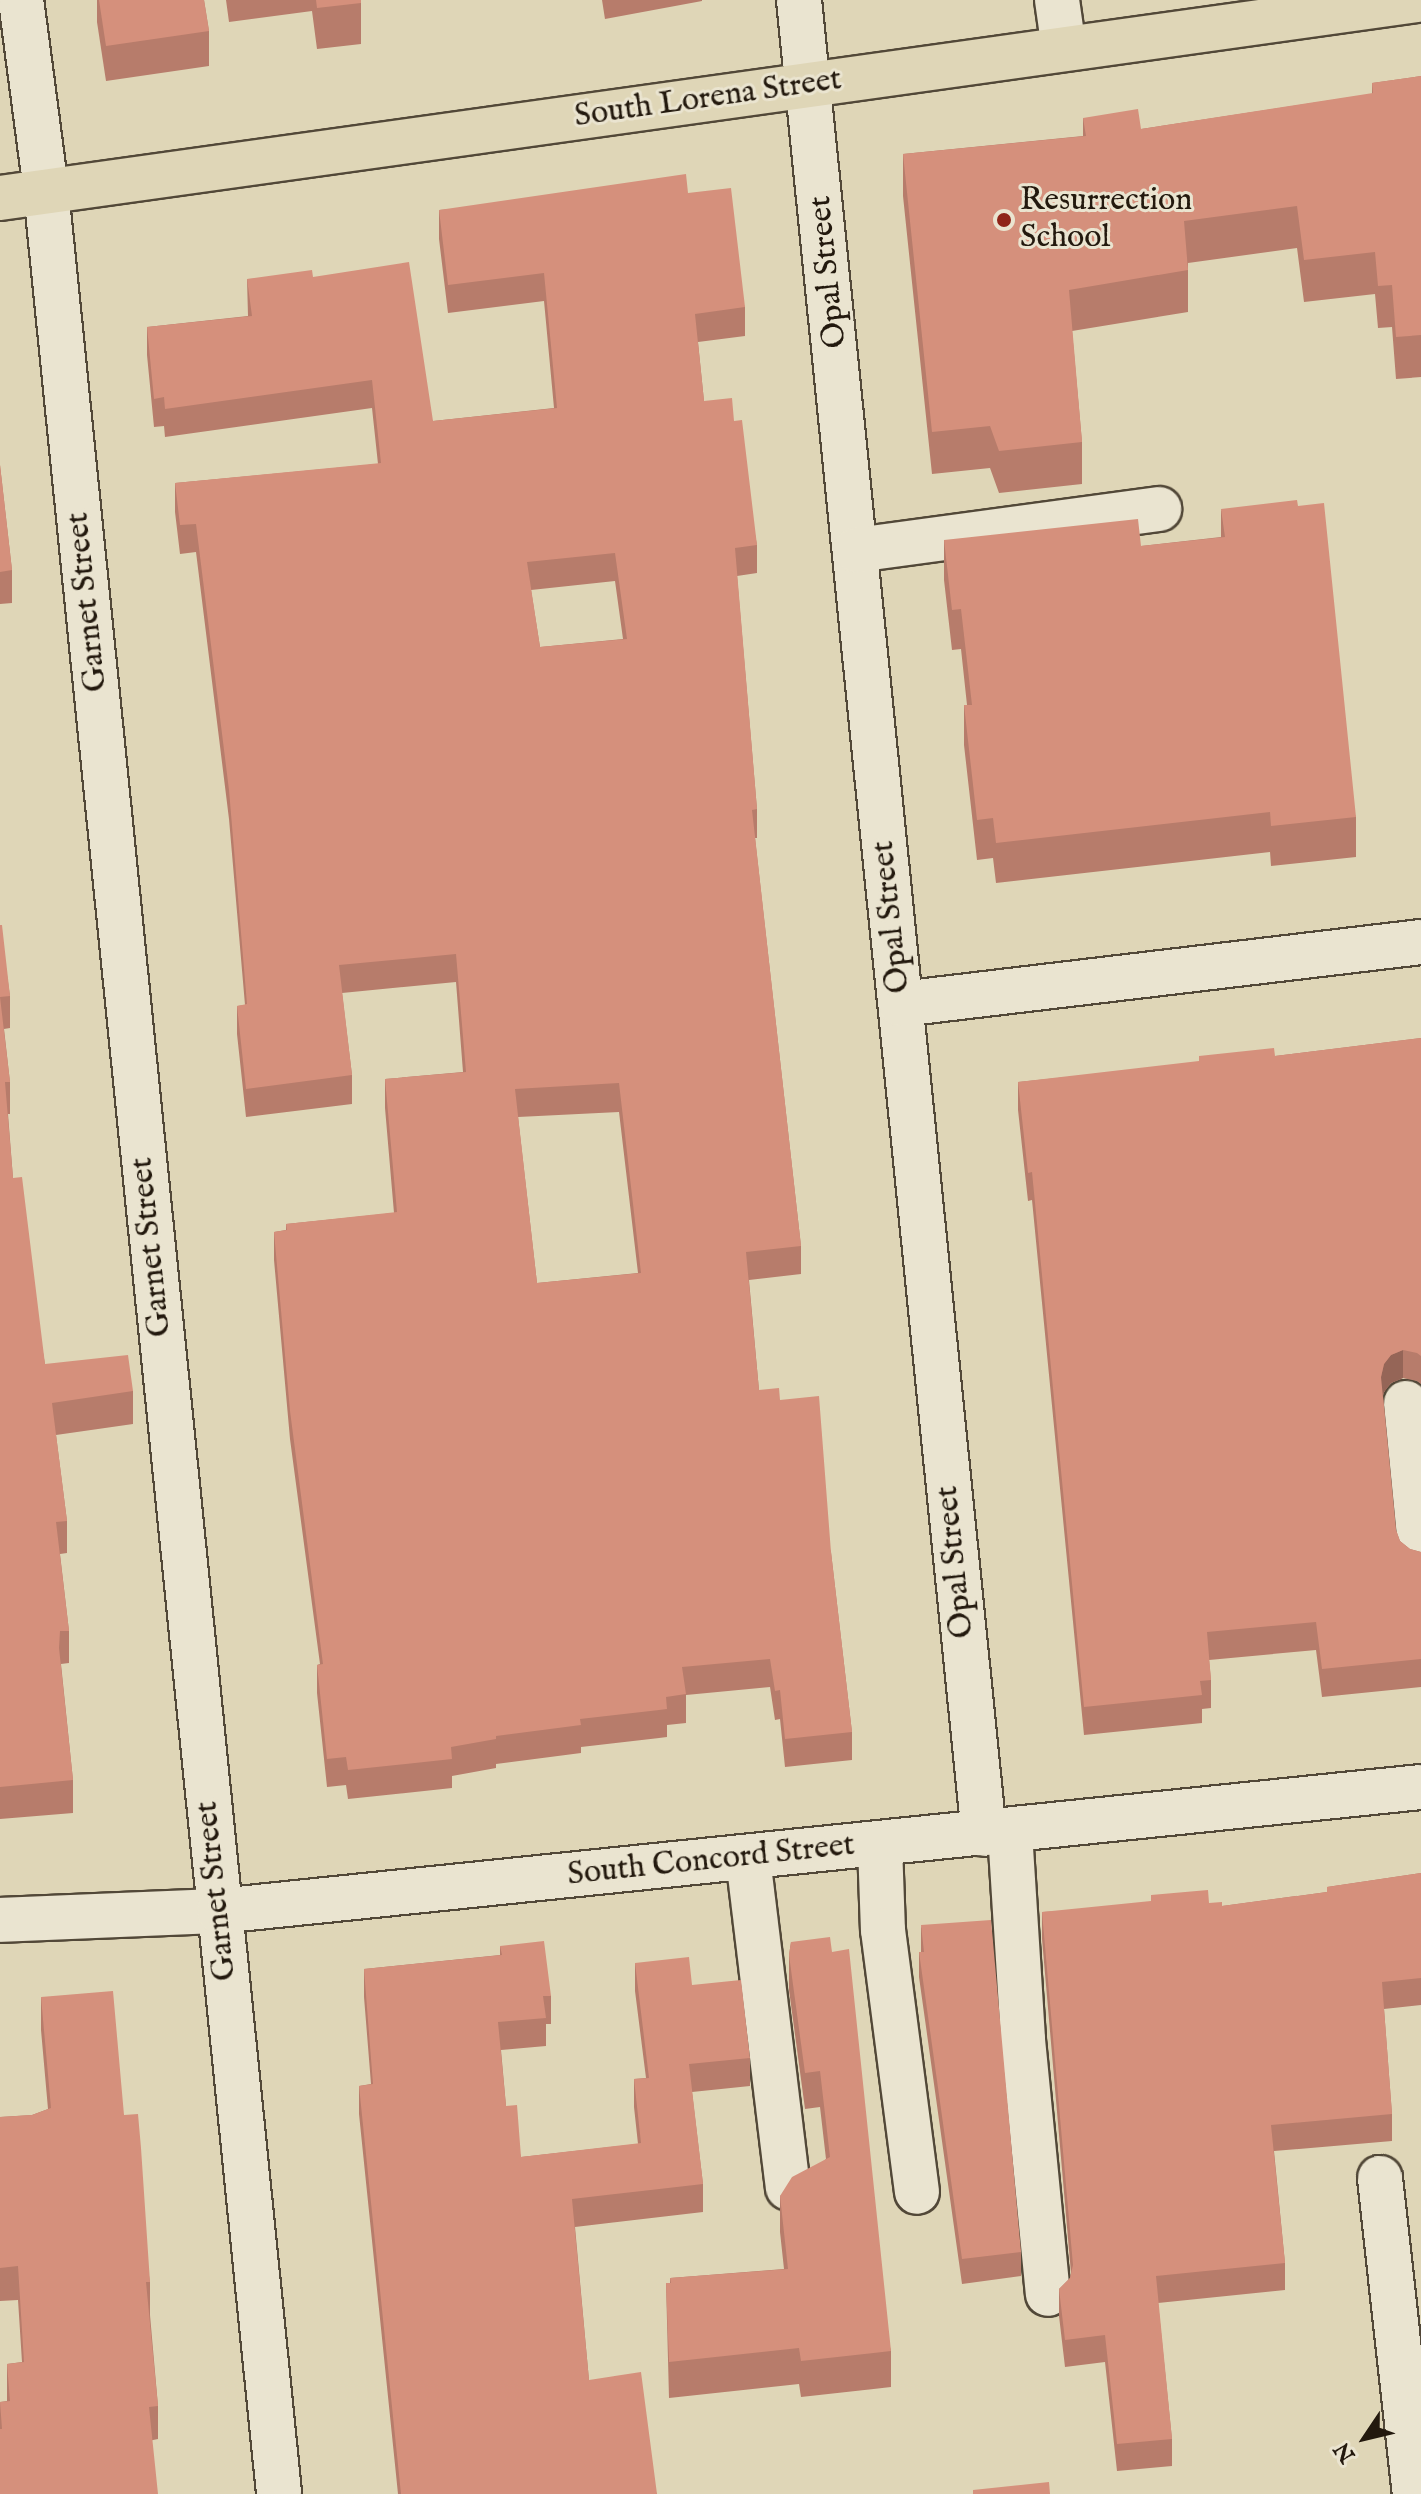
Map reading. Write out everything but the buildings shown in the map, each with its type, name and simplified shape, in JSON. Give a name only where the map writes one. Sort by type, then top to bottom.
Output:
[{"type":"main road","name":"South Lorena Street","points":[[0,198],[1417,0]]},
{"type":"street","name":"Garnet Street","points":[[21,0],[46,191],[279,2494]]},
{"type":"street","name":"Opal Street","points":[[799,0],[901,1004],[1023,2040],[1048,2294]]},
{"type":"street","points":[[1057,0],[1064,49]]},
{"type":"street","points":[[856,550],[1159,509]]},
{"type":"street","points":[[901,1004],[1421,942]]},
{"type":"street","points":[[1406,1403],[1421,1555]]},
{"type":"street","name":"South Concord Street","points":[[0,1920],[219,1911],[1421,1787]]},
{"type":"street","points":[[880,1845],[883,1930],[917,2192]]},
{"type":"street","points":[[748,1858],[788,2188]]},
{"type":"street","points":[[1380,2178],[1415,2494]]},
{"type":"place","name":"Resurrection School","points":[[1004,220]]}]
